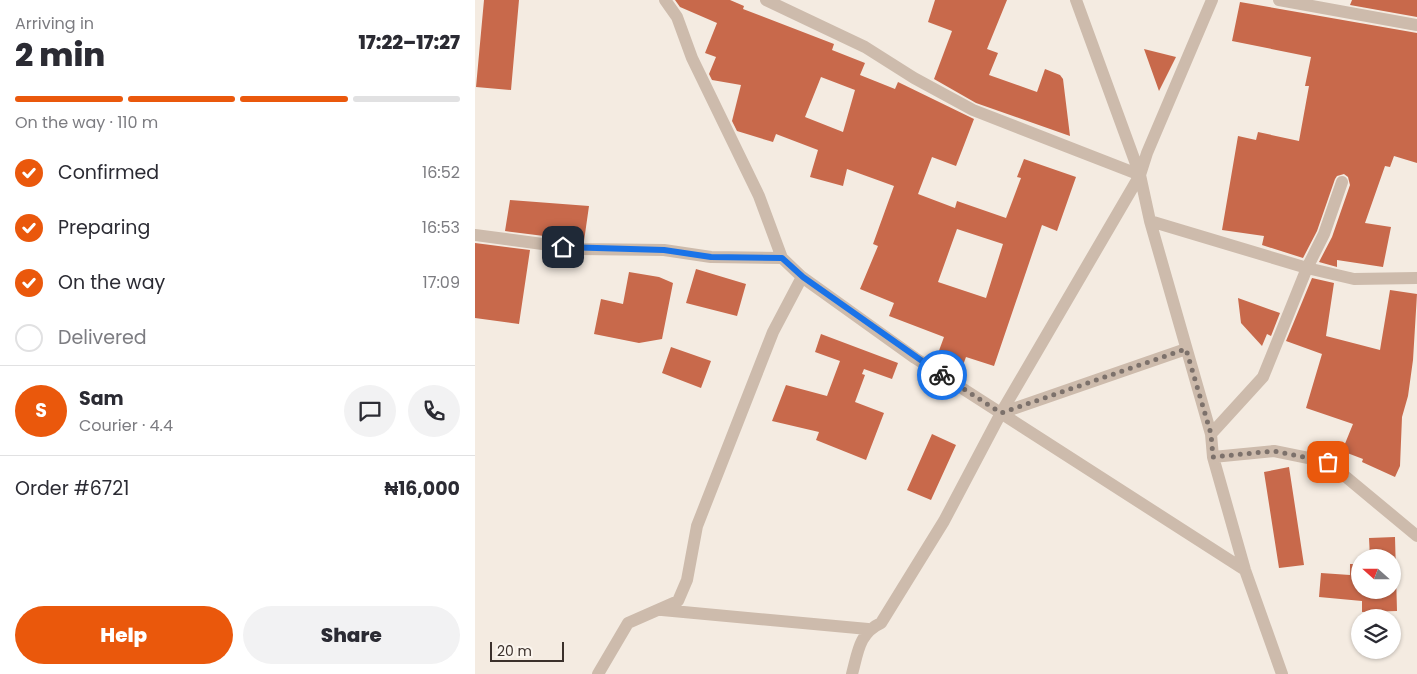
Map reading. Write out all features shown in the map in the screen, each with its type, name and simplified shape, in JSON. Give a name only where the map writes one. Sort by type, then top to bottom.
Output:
[{"type":"street","points":[[665,0],[677,17],[692,58],[759,196],[782,258],[803,277],[915,358],[1245,570]]},
{"type":"street","points":[[766,0],[865,48],[914,78],[973,110],[1140,175]]},
{"type":"street","points":[[1076,0],[1140,175],[1150,221],[1211,434],[1213,457],[1245,570],[1282,674]]},
{"type":"street","points":[[852,674],[860,644],[868,630],[881,623],[944,521],[1001,413],[1140,175],[1150,146],[1212,0]]},
{"type":"street","points":[[1279,0],[1417,25]]},
{"type":"street","points":[[1211,434],[1263,377],[1307,268],[1324,234],[1342,182]]},
{"type":"street","points":[[1150,221],[1307,268],[1354,279],[1417,278]]},
{"type":"street","points":[[475,235],[580,249],[664,250],[711,257],[782,258]]},
{"type":"street","points":[[598,674],[628,623],[662,610],[677,601],[681,594],[687,580],[697,526],[773,332],[803,277]]},
{"type":"street","points":[[1001,413],[1186,349]]},
{"type":"street","points":[[1213,457],[1274,451],[1328,462],[1417,536]]},
{"type":"street","points":[[662,610],[868,630]]},
{"type":"building","points":[[484,0],[519,0],[511,90],[476,87]]},
{"type":"building","points":[[675,0],[730,0],[744,6],[743,9],[834,44],[832,50],[865,63],[860,75],[895,89],[898,82],[974,119],[956,166],[932,157],[918,194],[955,208],[957,201],[1006,218],[1021,178],[1017,177],[1024,159],[1076,177],[1057,231],[1042,225],[994,366],[966,357],[963,365],[937,356],[944,337],[889,316],[894,303],[860,289],[878,246],[873,244],[894,186],[847,169],[843,186],[810,177],[818,150],[776,134],[773,142],[737,131],[732,121],[741,85],[712,80],[709,74],[716,57],[705,53],[717,23],[680,7]],"holes":[[[821,77],[855,90],[843,132],[805,117]],[[957,229],[1003,244],[986,298],[938,282]]]},
{"type":"building","points":[[935,0],[1007,0],[987,49],[998,53],[989,75],[1037,92],[1045,69],[1060,75],[1063,79],[1070,136],[976,103],[934,79],[952,31],[928,22]]},
{"type":"building","points":[[1352,0],[1417,0],[1417,17],[1350,5]]},
{"type":"building","points":[[1240,2],[1417,33],[1417,163],[1394,156],[1390,167],[1385,166],[1365,223],[1391,227],[1383,267],[1337,260],[1337,267],[1319,262],[1332,237],[1350,185],[1348,177],[1344,174],[1337,176],[1335,179],[1317,231],[1303,258],[1262,245],[1264,236],[1222,230],[1238,136],[1256,140],[1258,132],[1299,141],[1309,86],[1305,86],[1311,57],[1232,41]]},
{"type":"building","points":[[1144,49],[1176,57],[1159,91]]},
{"type":"building","points":[[510,200],[589,206],[584,241],[505,231]]},
{"type":"building","points":[[475,243],[530,250],[519,324],[475,318]]},
{"type":"building","points":[[696,269],[746,284],[737,316],[686,303]]},
{"type":"building","points":[[629,272],[659,277],[673,283],[662,339],[639,343],[594,334],[601,299],[623,304]]},
{"type":"building","points":[[1312,278],[1334,283],[1326,336],[1380,350],[1390,290],[1417,294],[1413,360],[1408,396],[1402,417],[1400,466],[1395,477],[1362,462],[1363,459],[1342,451],[1353,424],[1306,408],[1322,354],[1286,341]]},
{"type":"building","points":[[1238,298],[1280,313],[1271,336],[1267,334],[1262,346],[1241,323]]},
{"type":"building","points":[[821,334],[898,363],[892,379],[864,369],[862,374],[865,375],[855,402],[884,413],[866,460],[816,440],[819,432],[772,421],[786,385],[827,396],[840,361],[815,352]]},
{"type":"building","points":[[671,347],[711,361],[701,388],[662,373]]},
{"type":"building","points":[[932,434],[956,445],[931,500],[907,490]]},
{"type":"building","points":[[1289,467],[1304,565],[1279,568],[1264,472]]},
{"type":"building","points":[[1395,537],[1395,549],[1370,549],[1369,538]]},
{"type":"building","points":[[1350,564],[1351,599],[1397,599],[1397,609],[1362,609],[1362,601],[1319,597],[1321,573],[1350,575]]},
{"type":"way so far","points":[[942,375],[1001,413],[1186,349],[1211,434],[1213,457],[1274,451],[1328,462]]},
{"type":"route","points":[[563,247],[664,250],[711,257],[782,258],[803,277],[915,358],[942,375]]}]
